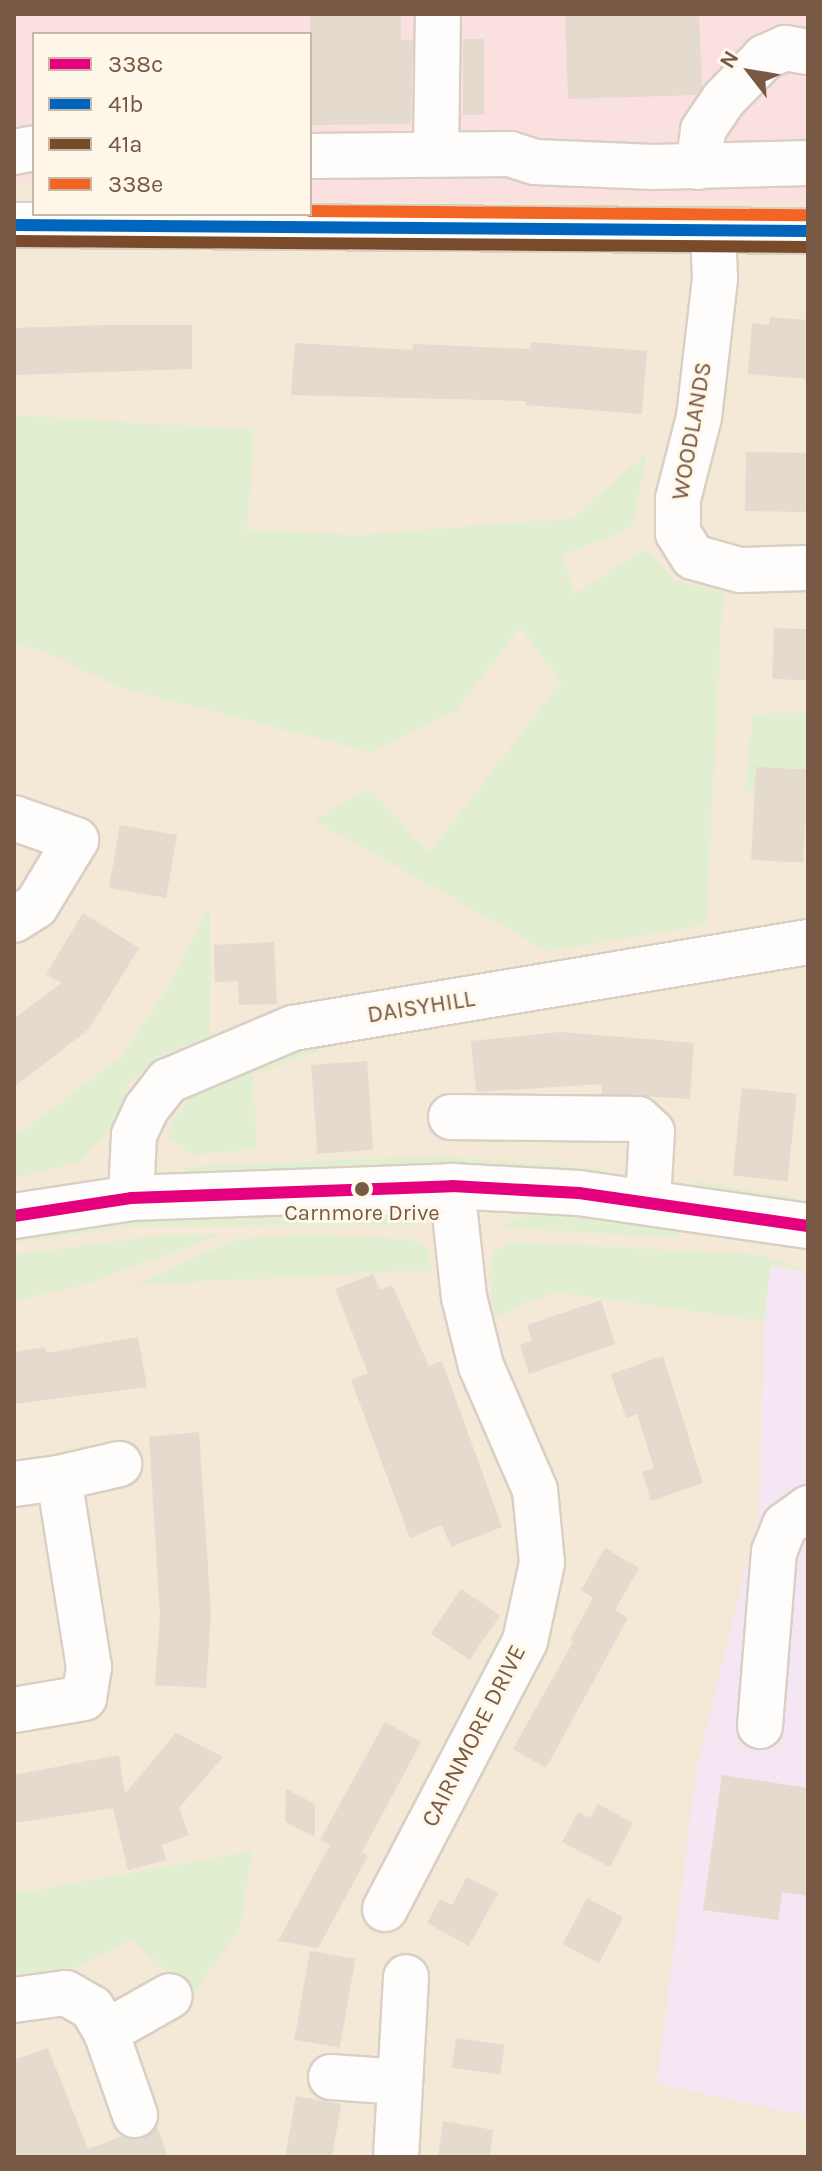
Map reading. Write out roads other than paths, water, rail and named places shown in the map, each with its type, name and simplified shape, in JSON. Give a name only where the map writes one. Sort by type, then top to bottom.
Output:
[{"type":"street","points":[[436,153],[438,14]]},
{"type":"street","points":[[698,167],[703,130],[724,99],[765,57],[785,48],[808,52]]},
{"type":"street","points":[[312,156],[436,153],[698,167],[808,163]]},
{"type":"street","points":[[14,225],[141,220],[808,231]]},
{"type":"street","name":"WOODLANDS","points":[[713,231],[715,279],[699,417],[678,499],[678,533],[693,557],[740,570],[808,568]]},
{"type":"street","points":[[14,818],[76,840],[36,906],[14,920]]},
{"type":"street","name":"DAISYHILL","points":[[131,1198],[134,1135],[146,1109],[168,1081],[293,1028],[808,942]]},
{"type":"street","points":[[451,1117],[638,1119],[652,1132],[648,1200]]},
{"type":"street","points":[[14,1216],[131,1198],[452,1186],[648,1200],[808,1226]]},
{"type":"street","name":"CAIRNMORE DRIVE","points":[[385,1909],[525,1641],[542,1563],[535,1490],[481,1366],[464,1297],[452,1186]]},
{"type":"street","points":[[14,1484],[59,1478],[119,1464]]},
{"type":"street","points":[[14,1710],[84,1698],[89,1667],[59,1478]]},
{"type":"street","points":[[760,1726],[774,1552],[785,1525],[808,1508]]},
{"type":"street","points":[[396,2157],[406,1977]]},
{"type":"street","points":[[14,2000],[66,1993],[92,2008],[106,2032],[135,2115]]},
{"type":"street","points":[[106,2032],[170,1996]]},
{"type":"street","points":[[331,2077],[400,2082]]},
{"type":"place","name":"Carnmore Drive","points":[[362,1189]]}]
